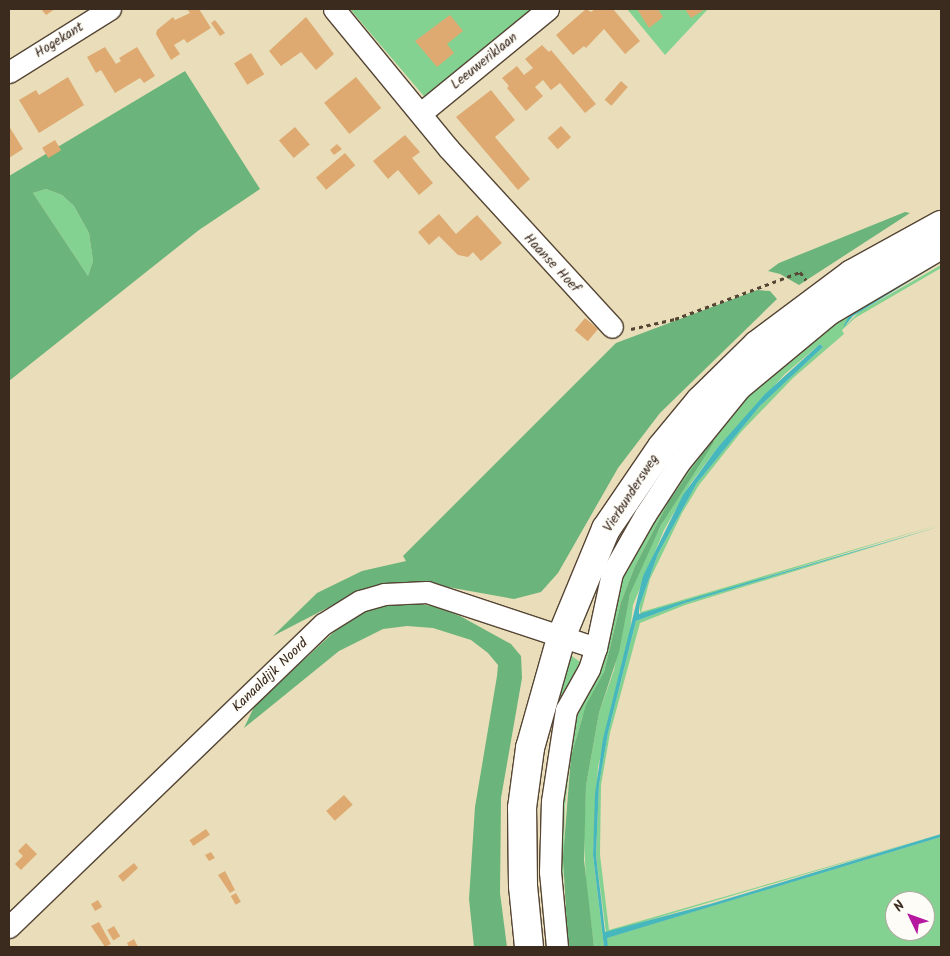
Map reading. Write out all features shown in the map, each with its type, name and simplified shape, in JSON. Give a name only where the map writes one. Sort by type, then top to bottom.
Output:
[{"type":"main road","name":"Vierbundersweg","points":[[529,947],[524,886],[522,808],[530,748],[562,635],[606,529],[662,447],[741,360],[818,297],[852,274],[941,225]]},
{"type":"street","name":"Hogekant","points":[[9,72],[110,9]]},
{"type":"street","name":"Haanse Hoef","points":[[334,9],[528,237],[612,327]]},
{"type":"street","name":"Leeuweriklaan","points":[[421,113],[548,9]]},
{"type":"street","name":"Vierbundersweg","points":[[557,947],[550,872],[552,801],[566,710],[586,674],[596,648],[612,573],[650,507],[712,420],[740,388],[829,314],[941,248]]},
{"type":"street","name":"Kanaaldijk Noord","points":[[9,928],[323,624],[345,609],[384,594],[427,592],[562,635],[596,648]]},
{"type":"path","points":[[612,327],[636,329],[656,324],[800,272],[818,297]]},
{"type":"green space","points":[[350,9],[536,9],[428,101]]},
{"type":"green space","points":[[627,9],[708,9],[665,55]]},
{"type":"green space","points":[[185,71],[260,189],[199,230],[9,381],[9,176]],"holes":[[[46,189],[62,195],[74,206],[89,233],[93,261],[88,276],[33,193]]]},
{"type":"green space","points":[[46,189],[62,195],[74,206],[89,233],[93,261],[88,276],[33,193]]},
{"type":"green space","points":[[905,212],[910,213],[799,285],[780,274],[768,271],[779,263]]},
{"type":"green space","points":[[941,253],[941,262],[849,315],[846,325],[859,312],[941,265],[941,268],[855,318],[842,330],[844,334],[793,378],[741,432],[699,485],[682,513],[650,579],[641,612],[941,524],[641,615],[639,607],[658,554],[697,483],[760,406],[823,347],[820,344],[785,374],[718,447],[691,483],[664,530],[633,605],[629,640],[598,767],[593,855],[604,947],[594,947],[586,885],[584,836],[586,786],[599,713],[614,670],[630,594],[640,568],[672,503],[714,442],[712,441],[669,501],[635,566],[621,602],[604,672],[582,718],[571,756],[565,806],[563,884],[568,947],[561,947],[557,900],[566,739],[612,592],[694,451],[786,355]]},
{"type":"green space","points":[[757,290],[770,291],[777,299],[660,413],[618,468],[558,573],[541,592],[514,599],[442,586],[356,593],[273,636],[317,593],[362,571],[406,561],[403,556],[616,343]]},
{"type":"green space","points":[[712,440],[714,442],[661,525],[630,594],[619,652],[599,713],[586,786],[584,860],[594,947],[568,947],[563,858],[571,756],[586,705],[604,672],[621,602],[635,566],[669,501]]},
{"type":"green space","points":[[941,526],[685,605],[640,623],[610,733],[601,785],[600,855],[609,930],[941,834],[606,933],[596,855],[599,785],[608,733],[636,621],[685,603]]},
{"type":"green space","points":[[406,601],[436,607],[460,616],[511,644],[521,656],[522,678],[501,798],[500,893],[507,947],[474,947],[469,899],[475,807],[498,665],[488,653],[471,640],[433,628],[407,626],[383,629],[339,651],[244,728],[255,705],[335,631],[367,610],[383,603]]},
{"type":"green space","points":[[570,655],[582,663],[545,867],[551,947],[546,947],[540,868],[543,788],[556,710]]},
{"type":"green space","points":[[941,837],[941,947],[608,947],[606,938]]},
{"type":"water","points":[[941,262],[853,316],[843,328],[849,315],[860,307]]},
{"type":"water","points":[[820,344],[823,347],[760,406],[697,483],[658,554],[639,607],[639,614],[941,526],[685,603],[636,621],[608,733],[599,785],[596,855],[605,932],[710,904],[941,834],[941,837],[607,938],[608,947],[604,947],[593,855],[595,794],[603,739],[643,576],[683,495],[718,447],[765,394]]},
{"type":"building","points":[[41,9],[55,9],[46,15]]},
{"type":"building","points":[[187,9],[199,9],[211,28],[187,43],[184,39],[174,45],[180,54],[171,60],[156,34],[157,30],[173,17],[175,20],[190,13]]},
{"type":"building","points":[[586,9],[591,12],[595,9],[613,9],[640,41],[625,54],[604,29],[586,48],[584,46],[573,55],[556,35]]},
{"type":"building","points":[[637,9],[658,9],[663,17],[649,28]]},
{"type":"building","points":[[685,9],[703,9],[704,10],[691,18]]},
{"type":"building","points":[[450,15],[463,31],[447,44],[454,53],[437,67],[415,41]]},
{"type":"building","points":[[306,17],[334,54],[316,70],[301,52],[281,66],[269,51]]},
{"type":"building","points":[[215,20],[225,33],[220,36],[211,23]]},
{"type":"building","points":[[542,45],[549,52],[551,50],[596,104],[585,113],[560,83],[551,90],[543,80],[535,87],[543,96],[526,111],[507,88],[509,86],[502,78],[517,66],[524,75],[533,68],[525,59]]},
{"type":"building","points":[[105,47],[116,64],[121,61],[119,58],[137,47],[155,76],[144,83],[140,78],[115,93],[101,70],[96,73],[87,57]]},
{"type":"building","points":[[251,53],[264,74],[247,85],[234,64]]},
{"type":"building","points":[[68,77],[84,105],[39,133],[19,100],[36,90],[39,95]]},
{"type":"building","points":[[356,77],[381,108],[349,134],[324,103]]},
{"type":"building","points":[[621,81],[628,87],[611,106],[605,100]]},
{"type":"building","points":[[491,90],[515,120],[495,137],[530,179],[518,190],[456,117]]},
{"type":"building","points":[[9,126],[23,149],[9,158]]},
{"type":"building","points":[[561,126],[571,137],[558,149],[548,138]]},
{"type":"building","points":[[295,127],[310,145],[294,158],[279,140]]},
{"type":"building","points":[[405,135],[420,152],[412,158],[433,183],[419,195],[398,170],[388,179],[373,161]]},
{"type":"building","points":[[55,140],[61,150],[48,158],[42,148]]},
{"type":"building","points":[[337,144],[342,149],[334,155],[330,150]]},
{"type":"building","points":[[345,153],[355,165],[326,190],[316,177]]},
{"type":"building","points":[[439,214],[456,234],[477,215],[502,243],[481,261],[473,252],[468,257],[458,255],[439,236],[429,245],[418,232]]},
{"type":"building","points":[[585,318],[598,329],[588,341],[575,330]]},
{"type":"building","points":[[344,795],[353,805],[335,821],[326,811]]},
{"type":"building","points":[[206,829],[210,835],[193,846],[189,840]]},
{"type":"building","points":[[26,843],[37,854],[21,870],[15,864],[23,856],[18,851]]},
{"type":"building","points":[[211,852],[215,858],[209,861],[205,855]]},
{"type":"building","points":[[134,863],[138,868],[123,882],[118,876]]},
{"type":"building","points":[[225,871],[235,890],[230,893],[218,875]]},
{"type":"building","points":[[236,893],[241,902],[236,905],[231,896]]},
{"type":"building","points":[[98,900],[102,907],[95,911],[91,904]]},
{"type":"building","points":[[99,922],[111,944],[105,947],[91,926]]},
{"type":"building","points":[[114,926],[120,936],[113,940],[107,930]]},
{"type":"building","points":[[134,939],[138,947],[129,947],[127,943]]}]
